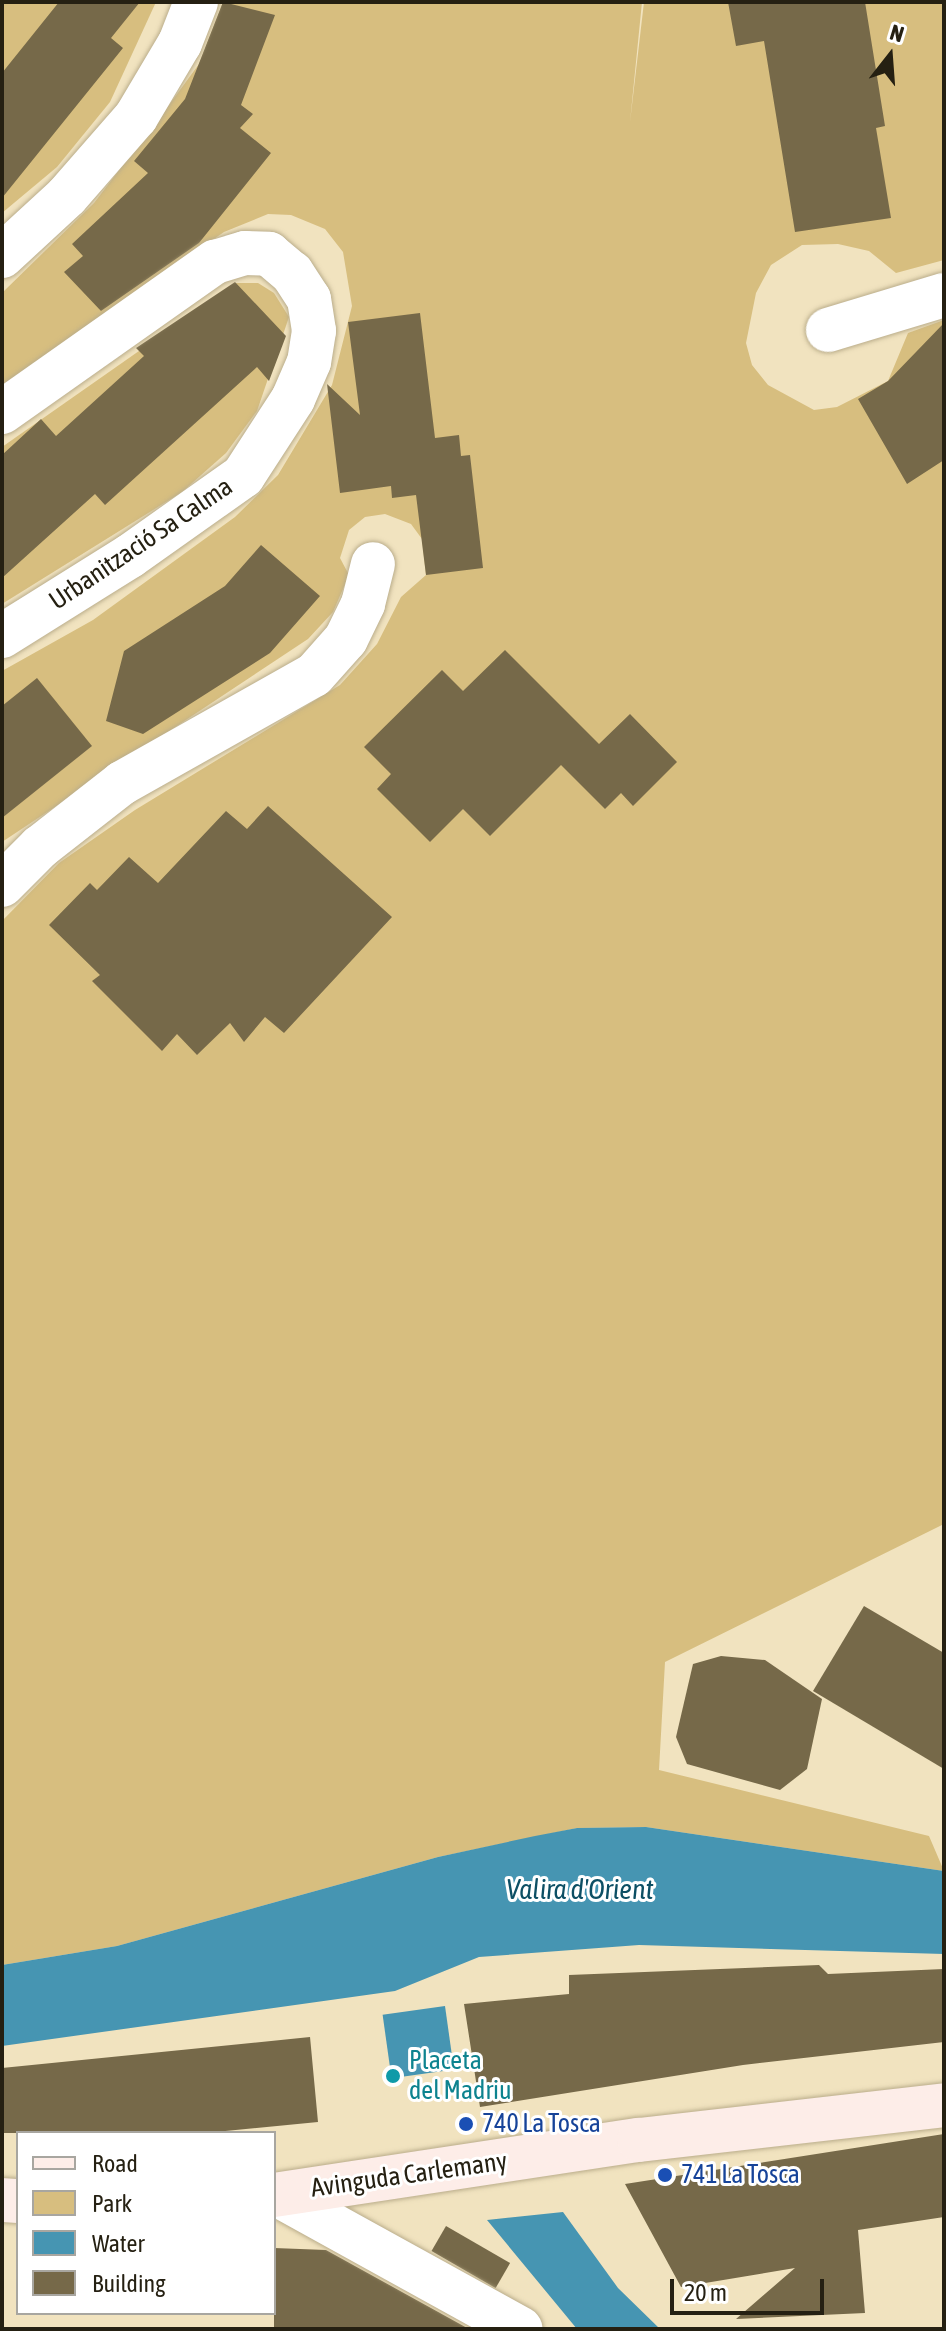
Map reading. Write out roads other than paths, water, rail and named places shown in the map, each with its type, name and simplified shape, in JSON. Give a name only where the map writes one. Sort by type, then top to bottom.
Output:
[{"type":"main road","name":"Avinguda Carlemany","points":[[276,2195],[639,2140],[944,2105]]},
{"type":"street","points":[[2,256],[67,196],[136,117],[180,43],[196,2]]},
{"type":"street","name":"Urbanització Sa Calma","points":[[2,412],[215,262],[245,253],[269,254],[292,273],[309,299],[314,331],[309,362],[293,399],[243,476],[130,556],[2,636]]},
{"type":"street","points":[[828,330],[944,295]]},
{"type":"street","points":[[2,885],[40,847],[122,783],[314,675],[346,639],[363,604],[373,564]]},
{"type":"street","points":[[276,2195],[521,2329]]},
{"type":"water","name":"Valira d'Orient","points":[[646,1827],[944,1871],[944,1954],[639,1945],[479,1957],[395,1991],[2,2046],[2,1965],[117,1946],[438,1857],[535,1836],[577,1828]]},
{"type":"water","points":[[445,2006],[454,2069],[392,2078],[383,2015]]},
{"type":"water","points":[[563,2212],[618,2288],[660,2329],[577,2329],[487,2220]]},
{"type":"place","name":"Placeta del Madriu","points":[[393,2076]]},
{"type":"place","name":"740 La Tosca","points":[[466,2124]]},
{"type":"place","name":"741 La Tosca","points":[[665,2175]]}]
